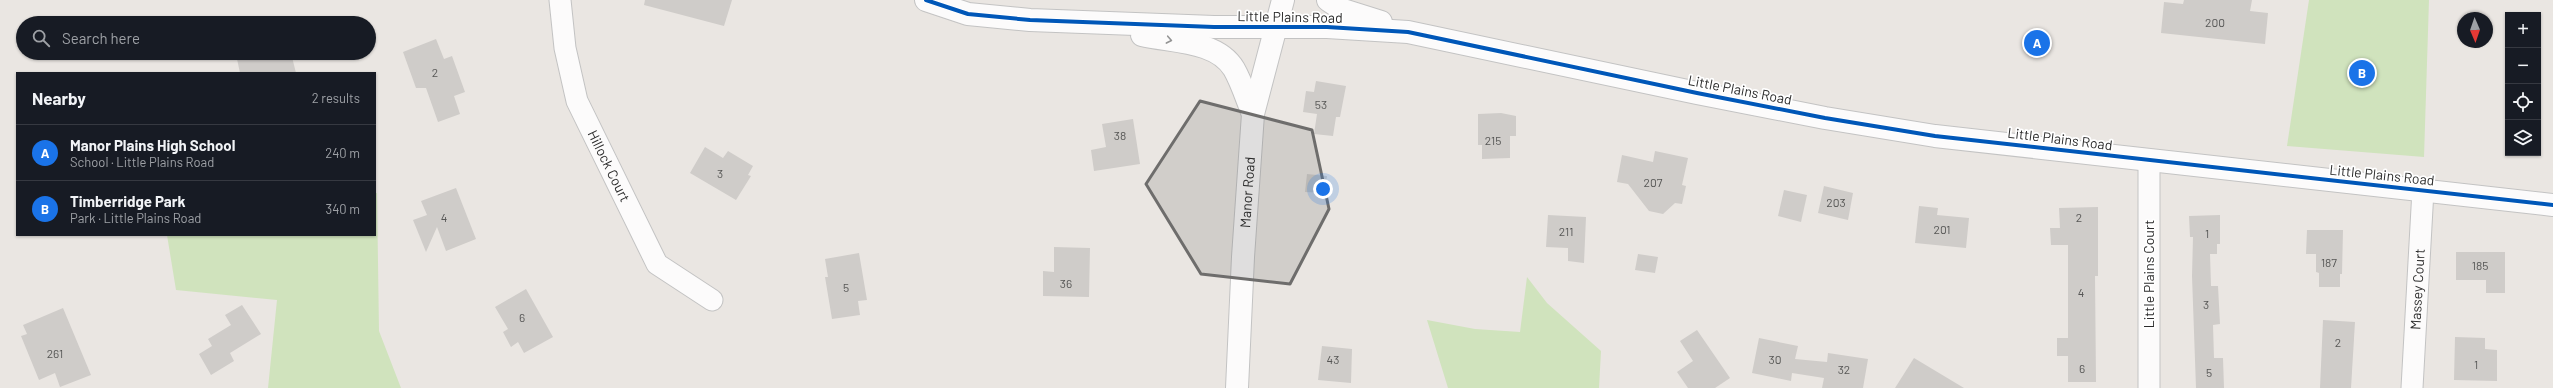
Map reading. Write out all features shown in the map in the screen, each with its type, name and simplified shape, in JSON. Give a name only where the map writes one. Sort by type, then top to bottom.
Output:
[{"type":"street","name":"Hillock Court","points":[[560,0],[565,48],[577,101],[657,264],[712,300]]},
{"type":"street","name":"Little Plains Road","points":[[926,0],[968,14],[1030,20],[1275,28],[1327,27],[1408,32],[1825,118],[1935,136],[2553,205]]},
{"type":"street","name":"Manor Road","points":[[1237,388],[1243,257],[1253,114],[1283,0]]},
{"type":"street","points":[[1328,0],[1344,10],[1408,32]]},
{"type":"street","points":[[1090,22],[1205,47],[1224,56],[1234,69],[1253,114]]},
{"type":"street","name":"Little Plains Court","points":[[2149,160],[2149,388]]},
{"type":"street","name":"Massey Court","points":[[2412,388],[2423,190]]},
{"type":"highlighted area","points":[[1200,101],[1312,130],[1329,209],[1290,284],[1201,274],[1146,184]]},
{"type":"green space","points":[[2309,0],[2429,0],[2424,157],[2287,146]]},
{"type":"green space","points":[[377,193],[379,331],[401,388],[268,388],[277,300],[176,290],[167,236],[376,236]]},
{"type":"green space","points":[[1527,277],[1547,303],[1601,351],[1599,388],[1448,388],[1427,320],[1475,329],[1520,332]]},
{"type":"building","points":[[645,0],[732,0],[724,26],[644,5]]},
{"type":"building","points":[[2184,0],[2252,0],[2250,11],[2268,13],[2265,44],[2161,33],[2164,2],[2183,4]]},
{"type":"building","points":[[436,39],[444,59],[452,56],[465,92],[454,96],[460,114],[438,122],[426,88],[416,88],[403,52]]},
{"type":"building","points":[[237,60],[293,60],[296,72],[240,72]]},
{"type":"building","points":[[1316,81],[1346,86],[1340,117],[1336,117],[1333,136],[1314,134],[1317,114],[1303,112],[1306,91],[1314,92]]},
{"type":"building","points":[[1501,113],[1516,116],[1516,136],[1510,136],[1510,158],[1482,159],[1482,145],[1478,145],[1478,114]]},
{"type":"building","points":[[1133,119],[1140,164],[1094,171],[1091,150],[1106,147],[1102,124]]},
{"type":"building","points":[[705,147],[723,158],[728,151],[753,166],[748,175],[751,176],[736,200],[690,173]]},
{"type":"building","points":[[1655,151],[1688,158],[1682,185],[1686,186],[1682,204],[1675,203],[1663,214],[1649,211],[1628,184],[1617,182],[1622,155],[1653,162]]},
{"type":"building","points":[[1307,174],[1327,176],[1325,193],[1305,192]]},
{"type":"building","points":[[1824,186],[1853,193],[1848,220],[1818,213]]},
{"type":"building","points":[[456,188],[476,239],[446,251],[437,227],[426,252],[413,220],[427,215],[421,201]]},
{"type":"building","points":[[1784,190],[1807,195],[1801,222],[1778,216]]},
{"type":"building","points":[[1919,206],[1938,208],[1937,215],[1969,218],[1966,248],[1915,243]]},
{"type":"building","points":[[2098,207],[2098,276],[2095,276],[2096,382],[2068,382],[2068,356],[2057,356],[2057,338],[2068,338],[2068,245],[2051,245],[2050,228],[2060,228],[2059,208]]},
{"type":"building","points":[[1548,215],[1586,217],[1584,263],[1568,261],[1568,248],[1546,247]]},
{"type":"building","points":[[2220,215],[2220,244],[2217,244],[2217,254],[2210,254],[2211,286],[2218,286],[2220,324],[2213,325],[2214,358],[2223,358],[2224,388],[2196,388],[2192,276],[2193,237],[2190,237],[2189,216]]},
{"type":"building","points":[[2307,230],[2343,230],[2342,274],[2340,274],[2340,287],[2319,287],[2319,273],[2316,272],[2316,254],[2306,254]]},
{"type":"building","points":[[1054,247],[1090,248],[1089,297],[1043,296],[1043,271],[1054,272]]},
{"type":"building","points":[[2456,252],[2505,252],[2505,293],[2486,293],[2486,280],[2456,280]]},
{"type":"building","points":[[859,253],[867,300],[858,301],[860,315],[832,319],[825,277],[828,277],[825,259]]},
{"type":"building","points":[[1638,254],[1658,257],[1655,273],[1635,270]]},
{"type":"building","points":[[526,289],[553,337],[524,353],[518,342],[511,347],[503,332],[508,329],[495,307]]},
{"type":"building","points":[[242,305],[261,334],[230,353],[234,361],[211,375],[199,354],[212,346],[208,339],[231,325],[225,315]]},
{"type":"building","points":[[63,308],[91,375],[60,387],[55,373],[39,380],[21,336],[27,334],[23,325]]},
{"type":"building","points":[[2323,320],[2355,322],[2351,388],[2320,388]]},
{"type":"building","points":[[1697,330],[1730,378],[1715,388],[1688,388],[1677,372],[1693,361],[1680,341]]},
{"type":"building","points":[[2455,337],[2485,338],[2485,349],[2497,350],[2497,381],[2454,380]]},
{"type":"building","points":[[1759,338],[1798,346],[1795,359],[1827,362],[1828,353],[1868,359],[1863,388],[1822,388],[1824,378],[1792,373],[1791,381],[1752,373]]},
{"type":"building","points":[[1322,346],[1352,349],[1351,383],[1318,380]]},
{"type":"building","points":[[1914,358],[1964,388],[1895,388]]},
{"type":"cycle path","points":[[926,0],[968,14],[1030,20],[1214,27],[1327,27],[1408,32],[1697,93],[1825,118],[1935,136],[2553,205]]},
{"type":"place","name":"Manor Plains High School","points":[[2037,43]]},
{"type":"place","name":"Timberridge Park","points":[[2362,73]]}]
